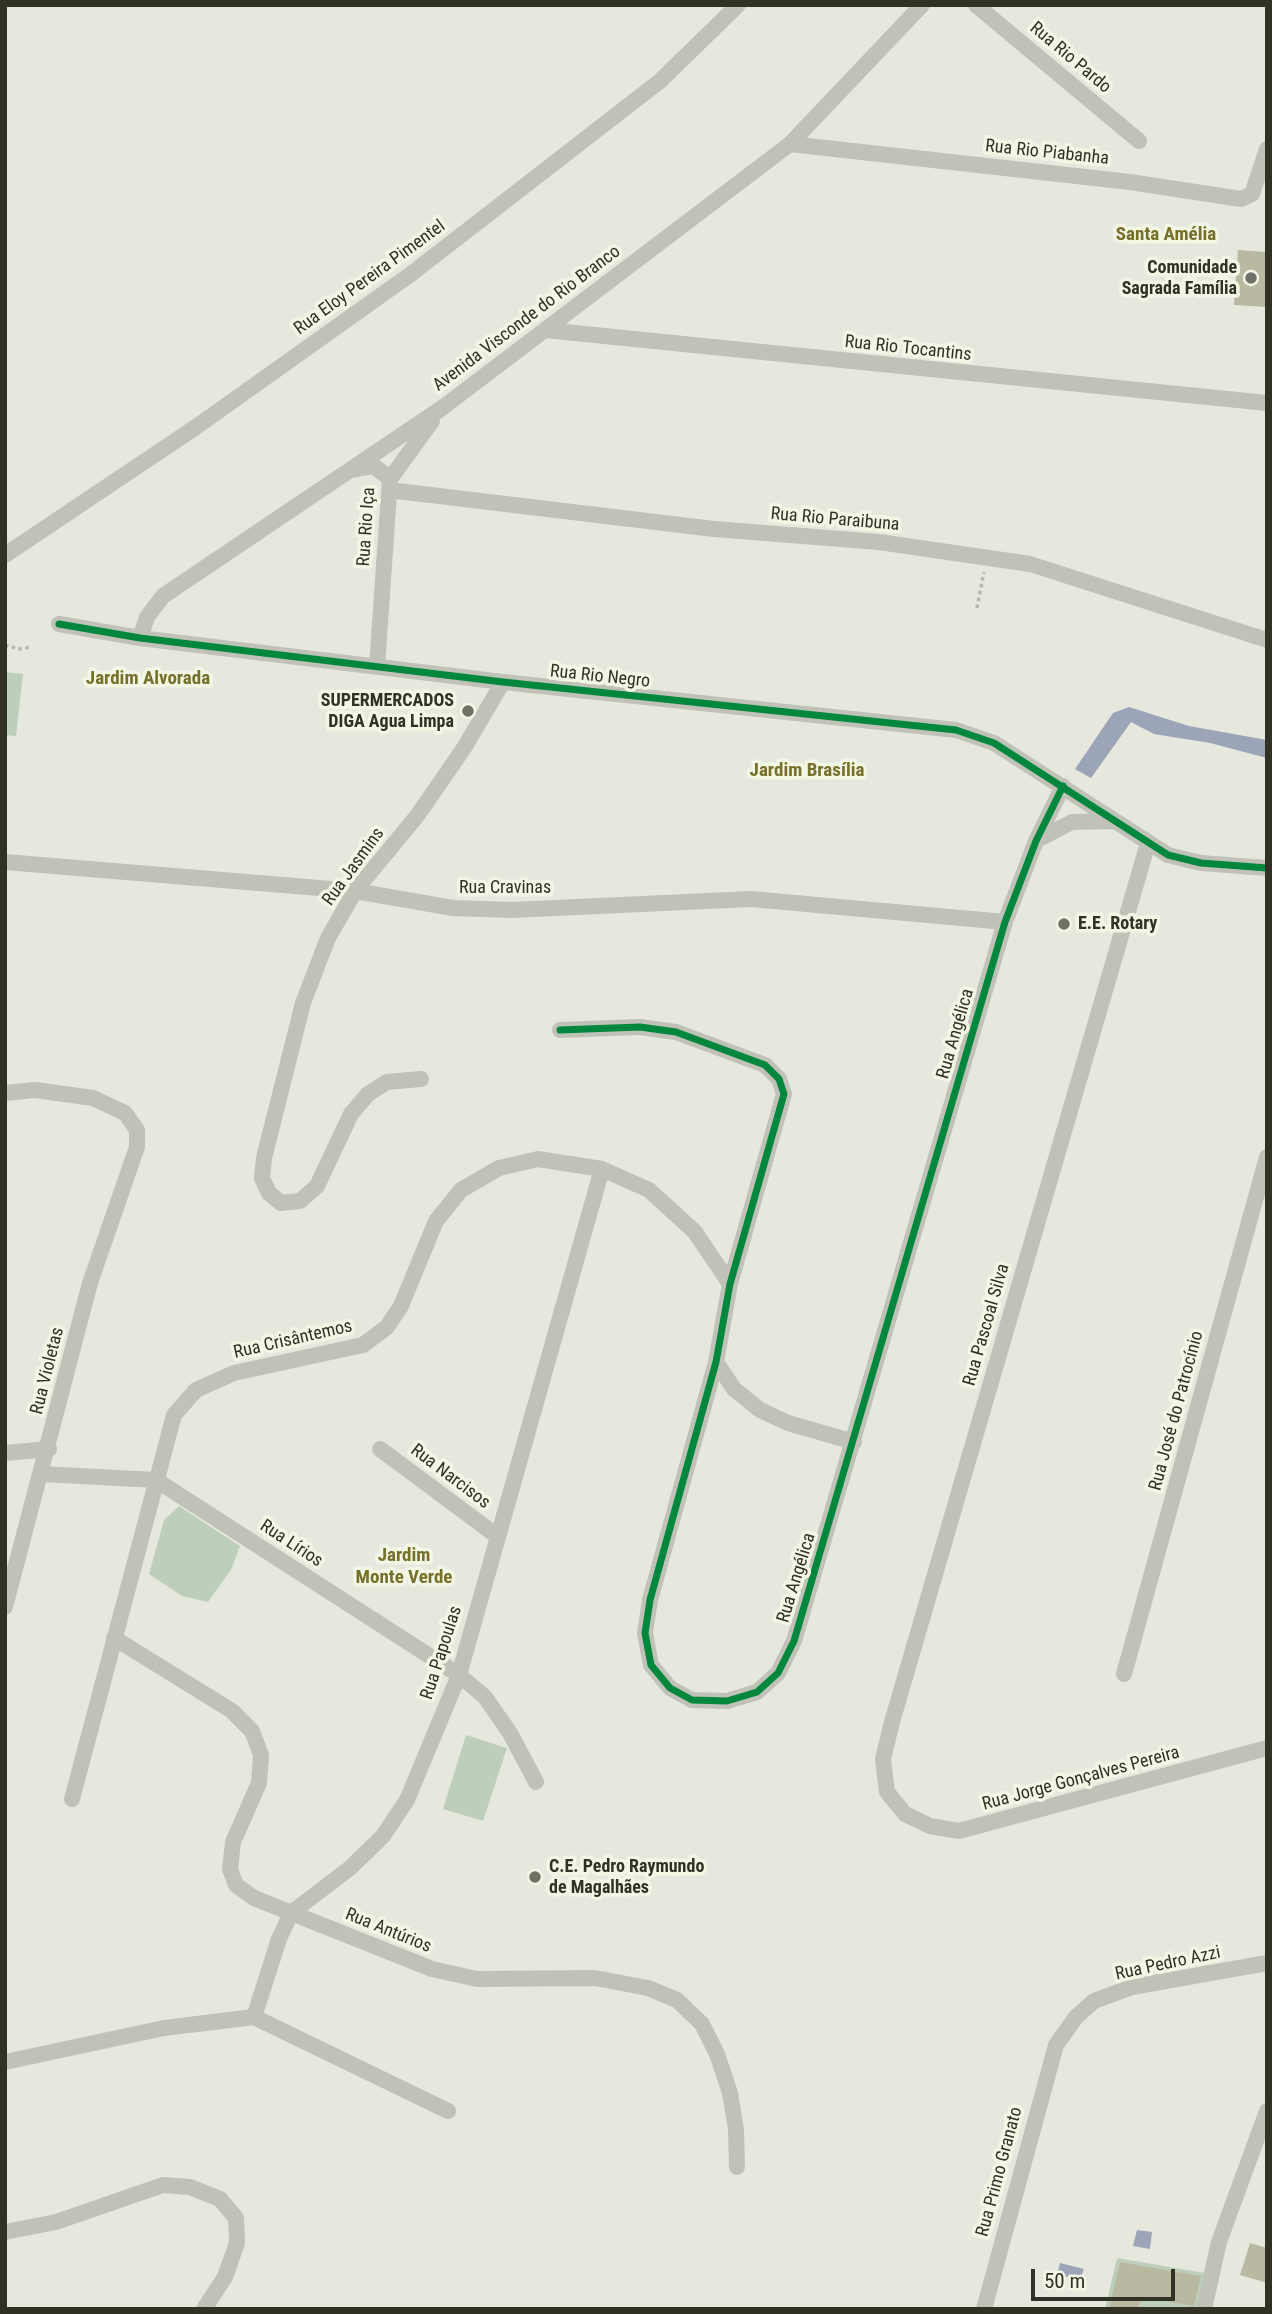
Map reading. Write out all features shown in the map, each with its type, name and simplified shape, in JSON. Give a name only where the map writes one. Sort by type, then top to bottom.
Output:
[{"type":"street","name":"Rua Eloy Pereira Pimentel","points":[[5,555],[196,427],[411,274],[660,81],[738,5]]},
{"type":"street","name":"Avenida Visconde do Rio Branco","points":[[139,638],[146,617],[163,596],[442,408],[790,144],[922,5]]},
{"type":"street","name":"Rua Rio Pardo","points":[[976,5],[1139,141]]},
{"type":"street","name":"Rua Rio Piabanha","points":[[790,144],[1130,182],[1241,199],[1252,194],[1267,149]]},
{"type":"street","name":"Rua Rio Tocantins","points":[[545,330],[1267,403]]},
{"type":"street","name":"Rua Rio Iça","points":[[377,666],[390,484],[442,408]]},
{"type":"street","name":"Rua Rio Paraibuna","points":[[342,473],[374,466],[390,484],[714,529],[879,542],[1030,564],[1267,640]]},
{"type":"street","name":"Rua Rio Negro","points":[[59,624],[139,638],[503,682],[956,730],[994,743],[1168,855],[1201,863],[1267,868]]},
{"type":"street","name":"Rua Jasmins","points":[[421,1079],[387,1083],[368,1094],[351,1114],[317,1186],[300,1201],[281,1203],[269,1194],[262,1178],[264,1158],[303,1003],[328,938],[355,891],[425,805],[464,748],[503,682]]},
{"type":"street","name":"Rua Angélica","points":[[561,1030],[640,1027],[676,1032],[765,1065],[779,1079],[784,1094],[730,1284],[716,1362],[646,1622],[645,1633],[651,1665],[670,1688],[692,1700],[727,1701],[757,1692],[778,1673],[794,1641],[855,1442],[1005,922],[1036,841],[1063,786]]},
{"type":"street","points":[[1036,841],[1053,829],[1072,822],[1116,822]]},
{"type":"street","name":"Rua Pascoal Silva","points":[[905,1814],[887,1792],[883,1759],[889,1734],[1147,843]]},
{"type":"street","name":"Rua Cravinas","points":[[5,862],[355,891],[453,908],[512,910],[751,899],[1005,922]]},
{"type":"street","name":"Rua Violetas","points":[[5,1093],[35,1090],[93,1098],[125,1113],[137,1130],[137,1147],[90,1283],[49,1449],[5,1607]]},
{"type":"street","name":"Rua José do Patrocínio","points":[[1124,1674],[1267,1157]]},
{"type":"street","name":"Rua Crisântemos","points":[[72,1799],[174,1415],[197,1390],[234,1373],[363,1345],[387,1327],[401,1306],[436,1221],[461,1190],[499,1168],[538,1159],[602,1169],[649,1190],[695,1232],[730,1284]]},
{"type":"street","name":"Rua Papoulas","points":[[254,2017],[279,1939],[291,1913],[350,1868],[383,1836],[407,1800],[459,1675],[602,1169]]},
{"type":"street","points":[[716,1362],[734,1389],[760,1409],[788,1423],[855,1442]]},
{"type":"street","points":[[5,1452],[49,1449]]},
{"type":"street","name":"Rua Narcisos","points":[[380,1449],[497,1536]]},
{"type":"street","name":"Rua Lírios","points":[[42,1474],[156,1480],[459,1675],[491,1706],[510,1733],[536,1782]]},
{"type":"street","name":"Rua Antúrios","points":[[114,1637],[232,1711],[252,1731],[261,1755],[259,1783],[233,1842],[230,1869],[236,1885],[254,1898],[432,1969],[477,1979],[595,1978],[648,1988],[677,2000],[702,2024],[718,2054],[730,2093],[736,2129],[737,2167]]},
{"type":"street","name":"Rua Jorge Gonçalves Pereira","points":[[905,1814],[930,1826],[959,1831],[1267,1748]]},
{"type":"street","name":"Rua Pedro Azzi","points":[[1056,2045],[1076,2017],[1094,2001],[1132,1987],[1267,1963]]},
{"type":"street","points":[[5,2062],[164,2028],[254,2017],[448,2111]]},
{"type":"street","name":"Rua Primo Granato","points":[[984,2309],[1056,2045]]},
{"type":"street","points":[[1204,2309],[1219,2242],[1267,2111]]},
{"type":"street","points":[[5,2232],[56,2222],[163,2185],[190,2187],[220,2199],[236,2218],[237,2243],[225,2277],[204,2309]]},
{"type":"path","points":[[977,608],[986,558]]},
{"type":"path","points":[[5,645],[19,649],[31,647]]},
{"type":"green space","points":[[5,672],[23,674],[16,736],[5,735]]},
{"type":"green space","points":[[179,1506],[240,1546],[232,1568],[208,1602],[182,1596],[149,1574],[164,1520]]},
{"type":"green space","points":[[466,1735],[507,1748],[483,1821],[443,1809]]},
{"type":"green space","points":[[1117,2258],[1211,2274],[1202,2309],[1105,2309]]},
{"type":"water","points":[[1129,707],[1189,726],[1267,740],[1267,758],[1210,743],[1154,734],[1131,722],[1091,778],[1075,769],[1113,713]]},
{"type":"water","points":[[1137,2230],[1152,2232],[1150,2249],[1133,2246]]},
{"type":"water","points":[[1060,2263],[1084,2269],[1080,2279],[1057,2275]]},
{"type":"building","name":"Comunidade Sagrada Família","points":[[1238,250],[1267,252],[1267,307],[1234,305]]},
{"type":"building","points":[[1250,2243],[1267,2248],[1267,2283],[1240,2275]]},
{"type":"building","points":[[1120,2262],[1201,2276],[1194,2306],[1141,2297],[1138,2309],[1109,2309]]},
{"type":"cycle path","points":[[59,624],[140,638],[503,682],[956,730],[994,743],[1168,855],[1201,863],[1267,868]]},
{"type":"cycle path","points":[[560,1030],[640,1027],[676,1032],[765,1065],[779,1079],[784,1094],[730,1284],[716,1362],[650,1600],[645,1633],[651,1665],[670,1688],[692,1700],[727,1701],[757,1692],[778,1673],[794,1641],[1005,922],[1036,841],[1063,786]]},
{"type":"place","name":"Comunidade Sagrada Família","points":[[1251,278]]},
{"type":"place","name":"SUPERMERCADOS DIGA Agua Limpa","points":[[468,711]]},
{"type":"place","name":"E.E. Rotary","points":[[1064,924]]},
{"type":"place","name":"C.E. Pedro Raymundo de Magalhães","points":[[535,1877]]},
{"type":"district","name":"Santa Amélia","points":[[1166,235]]},
{"type":"district","name":"Jardim Alvorada","points":[[148,679]]},
{"type":"district","name":"Jardim Brasília","points":[[807,771]]},
{"type":"district","name":"Jardim Monte Verde","points":[[404,1567]]}]
